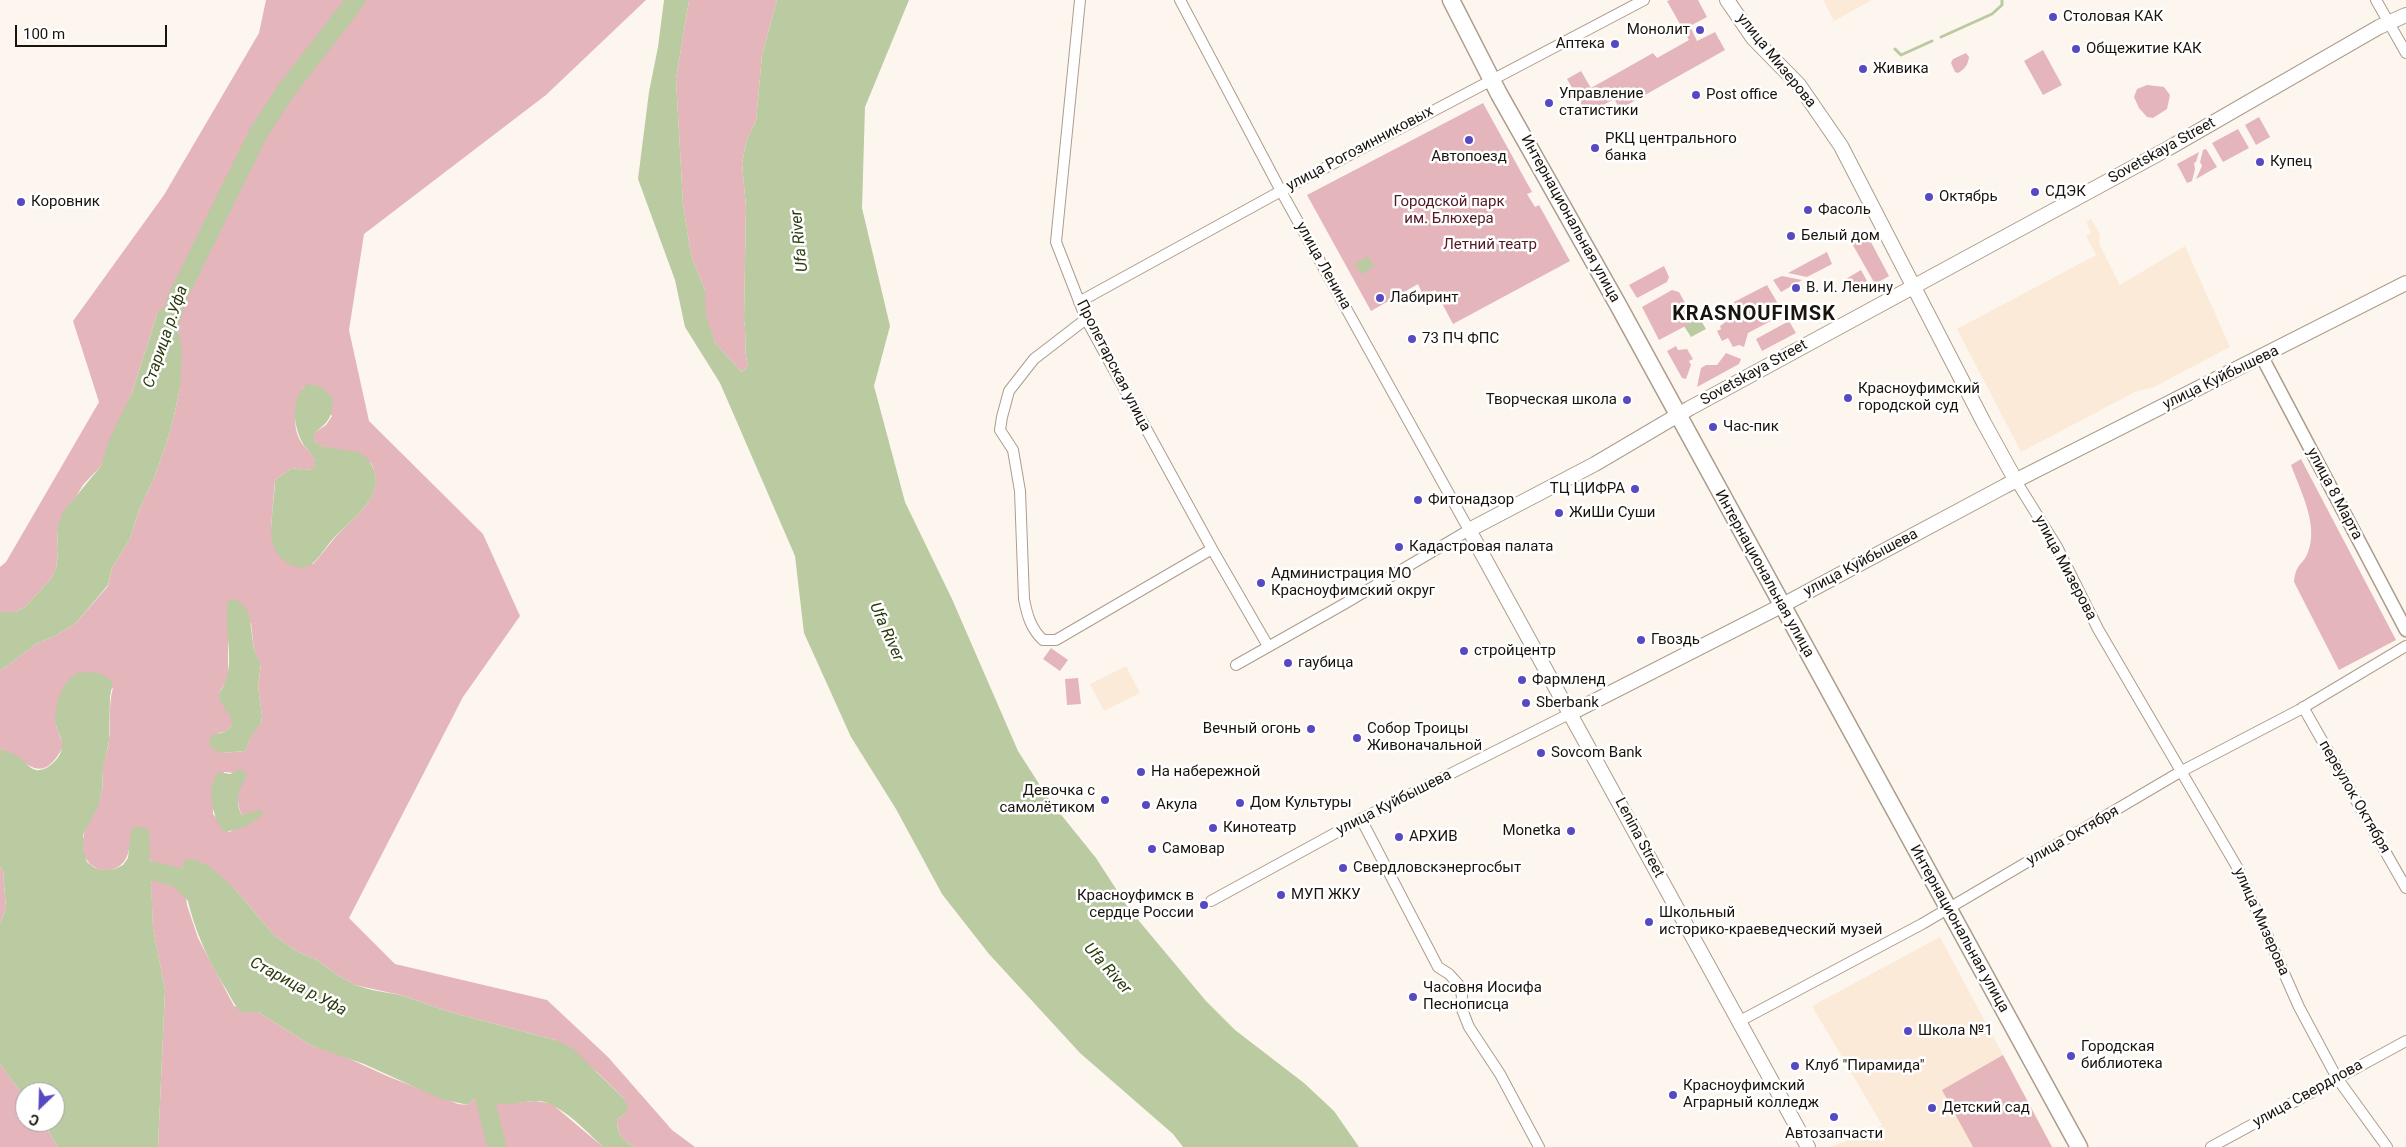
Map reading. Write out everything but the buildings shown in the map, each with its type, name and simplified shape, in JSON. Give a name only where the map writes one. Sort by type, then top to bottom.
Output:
[{"type":"main road","name":"Интернациональная улица","points":[[1451,0],[1492,79],[2079,1147]]},
{"type":"main road","name":"улица Мизерова","points":[[1727,0],[1753,38],[1799,85],[1840,146],[2016,481]]},
{"type":"main road","name":"Sovetskaya Street","points":[[1470,530],[1595,464],[1914,285],[1972,256],[2168,148],[2388,22],[2406,14]]},
{"type":"main road","name":"улица Куйбышева","points":[[1570,713],[1782,606],[2016,481],[2406,283]]},
{"type":"main road","name":"Lenina Street","points":[[1470,530],[1808,1147]]},
{"type":"street","name":"Пролетарская улица","points":[[1080,0],[1056,242],[1086,319],[1212,549],[1268,646]]},
{"type":"street","name":"улица Ленина","points":[[1180,0],[1281,191],[1470,530]]},
{"type":"street","name":"улица Рогозинниковых","points":[[1079,302],[1281,191],[1644,0]]},
{"type":"street","points":[[2376,0],[2406,53]]},
{"type":"street","points":[[1086,319],[1034,359],[1009,391],[1002,417],[1000,430],[1013,450],[1020,491],[1026,609],[1034,631],[1047,641],[1056,640],[1212,549]]},
{"type":"street","name":"улица 8 Марта","points":[[2262,357],[2406,630]]},
{"type":"street","name":"улица Мизерова","points":[[2016,481],[2057,548],[2098,629],[2237,867],[2299,1007],[2338,1078],[2386,1147]]},
{"type":"street","name":"Sovetskaya Street","points":[[1236,665],[1470,530]]},
{"type":"street","name":"улица Октября","points":[[1738,1022],[1882,946],[2180,772],[2303,707],[2406,646]]},
{"type":"street","name":"переулок Октября","points":[[2303,707],[2406,888]]},
{"type":"street","name":"улица Куйбышева","points":[[1211,901],[1361,819],[1570,713]]},
{"type":"street","points":[[1361,819],[1438,967],[1450,974],[1460,985],[1461,1007],[1469,1028],[1500,1074],[1539,1147]]},
{"type":"street","name":"улица Свердлова","points":[[2211,1147],[2406,1041]]},
{"type":"shaded area","points":[[1823,0],[1872,0],[1834,21]]},
{"type":"shaded area","points":[[2091,219],[2100,234],[2099,243],[2120,285],[2185,246],[2230,347],[2154,387],[2135,392],[2021,452],[1957,329],[2096,255],[2086,236],[2091,233],[2086,222]]},
{"type":"shaded area","points":[[1126,666],[1140,693],[1104,711],[1090,684]]},
{"type":"shaded area","name":"Школа №1","points":[[1940,937],[2052,1147],[1830,1147],[1872,1131],[1882,1125],[1812,1006]]},
{"type":"green space","points":[[266,0],[646,0],[546,95],[364,234],[349,330],[369,421],[483,534],[520,616],[463,697],[349,918],[395,964],[547,1000],[608,1057],[672,1130],[695,1147],[636,1147],[631,1145],[619,1133],[617,1124],[617,1119],[625,1114],[624,1099],[597,1072],[555,1040],[450,1012],[400,995],[355,985],[334,973],[317,960],[296,951],[274,935],[234,888],[182,865],[187,905],[198,938],[234,1006],[258,1012],[312,1046],[341,1055],[387,1076],[458,1104],[468,1105],[475,1098],[490,1099],[502,1104],[536,1101],[552,1104],[603,1147],[158,1147],[165,990],[153,928],[152,871],[148,845],[129,849],[126,859],[120,865],[113,869],[105,870],[90,864],[85,857],[83,847],[87,825],[102,790],[103,767],[109,741],[113,688],[56,726],[62,742],[62,749],[54,761],[47,767],[40,769],[33,767],[0,749],[0,671],[36,644],[57,635],[76,623],[108,586],[112,568],[130,539],[139,510],[155,476],[171,429],[180,388],[179,334],[173,322],[173,311],[157,314],[132,393],[101,466],[83,485],[57,528],[58,551],[56,569],[50,580],[25,607],[15,612],[0,612],[0,567],[6,562],[99,402],[73,321],[164,195],[259,33]],"holes":[[[304,387],[332,416],[326,425],[314,433],[314,441],[319,445],[371,463],[375,475],[375,487],[366,506],[313,564],[271,527],[275,480],[292,468],[303,470],[313,469],[315,466],[314,457],[304,446],[295,425],[296,409]],[[251,623],[254,650],[261,665],[258,686],[262,716],[261,724],[253,731],[245,751],[221,753],[218,733],[225,732],[232,725],[232,718],[219,693],[228,678],[228,634]],[[224,772],[235,773],[245,779],[240,787],[238,796],[242,815],[248,814],[256,820],[229,832],[213,814],[213,808]]]},
{"type":"green space","points":[[689,0],[777,0],[762,55],[756,121],[747,139],[742,163],[746,207],[744,320],[748,366],[742,372],[716,344],[705,316],[705,290],[691,255],[683,204],[676,79]]},
{"type":"green space","points":[[1698,0],[1707,17],[1690,26],[1697,41],[1715,32],[1725,50],[1620,109],[1614,99],[1587,114],[1567,79],[1581,71],[1591,88],[1653,53],[1657,58],[1689,40],[1667,1]]},
{"type":"green space","points":[[2043,50],[2062,85],[2043,95],[2024,61]]},
{"type":"green space","points":[[1966,53],[1969,57],[1967,65],[1958,73],[1955,72],[1951,63],[1953,59]]},
{"type":"green space","points":[[2147,85],[2164,87],[2170,95],[2167,109],[2153,118],[2147,117],[2139,108],[2134,97],[2137,89]]},
{"type":"green space","name":"Городской парк им. Блюхера","points":[[1483,103],[1532,192],[1527,194],[1535,207],[1539,205],[1570,261],[1453,324],[1435,290],[1423,295],[1418,284],[1371,311],[1307,195]]},
{"type":"green space","points":[[2259,117],[2270,137],[2256,145],[2245,125]]},
{"type":"green space","points":[[2238,129],[2249,148],[2223,162],[2212,143]]},
{"type":"green space","points":[[2206,149],[2217,167],[2196,179],[2202,166],[2200,162],[2203,150]]},
{"type":"green space","points":[[2199,152],[2194,163],[2195,169],[2192,181],[2187,183],[2177,164]]},
{"type":"green space","points":[[1865,231],[1889,276],[1875,284],[1850,240]]},
{"type":"green space","points":[[1827,252],[1832,264],[1807,277],[1788,273]]},
{"type":"green space","points":[[1664,266],[1669,277],[1667,282],[1637,298],[1629,285]]},
{"type":"green space","points":[[1861,270],[1867,281],[1850,291],[1844,280]]},
{"type":"green space","points":[[1782,276],[1802,280],[1781,292],[1773,280]]},
{"type":"green space","points":[[1767,285],[1784,314],[1748,333],[1744,347],[1739,345],[1733,347],[1728,338],[1722,341],[1717,331],[1721,329],[1720,326],[1740,312],[1734,302]]},
{"type":"green space","points":[[1672,290],[1679,292],[1695,321],[1659,340],[1642,307]]},
{"type":"green space","points":[[1789,321],[1796,333],[1762,351],[1756,339]]},
{"type":"green space","points":[[1676,346],[1678,350],[1687,349],[1693,359],[1689,361],[1691,365],[1686,379],[1682,378],[1667,351]]},
{"type":"green space","points":[[1726,353],[1741,359],[1739,364],[1697,387],[1701,368],[1706,365],[1717,365]]},
{"type":"green space","points":[[2301,459],[2396,640],[2339,670],[2294,582],[2296,571],[2306,556],[2311,542],[2310,519],[2291,465]]},
{"type":"green space","points":[[1051,648],[1068,660],[1060,671],[1043,659]]},
{"type":"green space","points":[[1078,678],[1081,704],[1067,705],[1065,679]]},
{"type":"green space","points":[[0,866],[3,870],[6,909],[0,923]]},
{"type":"green space","points":[[2003,1055],[2052,1147],[1973,1147],[1942,1090]]},
{"type":"green space","points":[[0,1064],[15,1084],[15,1132],[49,1132],[58,1147],[0,1147]]},
{"type":"water","name":"Ufa River","points":[[664,0],[689,0],[676,79],[683,204],[691,255],[705,290],[706,316],[716,344],[742,372],[748,366],[744,320],[746,207],[742,163],[747,139],[756,121],[762,55],[777,0],[909,0],[865,107],[862,208],[890,326],[874,386],[905,502],[952,599],[1018,751],[1050,801],[1096,858],[1129,909],[1206,1001],[1235,1030],[1304,1083],[1334,1111],[1359,1147],[1183,1147],[1173,1134],[1080,1053],[989,954],[942,894],[896,809],[851,737],[804,633],[795,556],[720,383],[685,327],[675,280],[638,179],[649,92],[658,47]]},
{"type":"water","points":[[1368,256],[1374,267],[1361,274],[1355,264]]},
{"type":"water","points":[[168,307],[173,311],[173,322],[179,334],[182,348],[180,388],[171,429],[155,476],[139,510],[130,539],[112,568],[108,585],[76,623],[57,635],[36,644],[0,671],[0,612],[15,612],[25,607],[50,580],[56,569],[58,551],[57,528],[63,512],[101,466],[109,440],[132,393],[157,314],[161,309]]},
{"type":"water","points":[[1700,319],[1706,329],[1691,337],[1684,326]]},
{"type":"water","points":[[308,384],[322,387],[332,397],[331,414],[323,426],[314,433],[314,441],[328,448],[352,451],[366,457],[371,464],[375,476],[375,486],[372,497],[358,515],[333,539],[314,562],[308,566],[301,567],[288,564],[278,554],[272,541],[271,529],[275,480],[292,468],[303,470],[312,469],[315,466],[313,456],[299,435],[295,419],[298,396]]},
{"type":"water","points":[[233,599],[240,602],[249,613],[254,650],[261,664],[258,686],[262,716],[261,724],[253,732],[245,751],[221,753],[210,747],[209,741],[212,735],[225,732],[232,725],[230,716],[221,702],[219,693],[225,683],[228,672],[227,613],[228,601]]},
{"type":"water","points":[[79,672],[98,673],[113,681],[110,697],[109,741],[103,768],[102,790],[99,804],[83,835],[83,848],[87,862],[95,868],[104,870],[115,869],[123,865],[128,858],[131,830],[138,826],[149,830],[153,928],[165,990],[158,1147],[58,1147],[49,1132],[65,1132],[65,1082],[15,1082],[15,1084],[0,1064],[0,923],[6,909],[3,870],[0,866],[0,749],[18,756],[36,770],[45,769],[57,759],[61,751],[62,741],[55,718],[57,702],[63,687]]},
{"type":"water","points":[[240,769],[247,774],[240,789],[238,799],[242,815],[259,810],[263,813],[256,820],[245,826],[223,831],[213,810],[211,794],[214,779],[218,772],[230,774]]},
{"type":"water","points":[[187,859],[193,859],[209,866],[234,888],[274,935],[296,951],[317,960],[334,973],[355,985],[400,995],[450,1012],[555,1040],[572,1048],[624,1099],[628,1107],[625,1114],[617,1119],[619,1133],[627,1142],[636,1147],[603,1147],[563,1111],[545,1102],[502,1104],[475,1098],[468,1105],[441,1099],[364,1064],[312,1046],[258,1012],[241,1012],[216,972],[196,928],[184,881],[182,865]]},
{"type":"waterway","name":"Старица р.Уфа","points":[[166,335],[177,298],[258,134],[285,92],[356,0]]},
{"type":"waterway","points":[[1941,37],[1992,14],[2002,5],[2002,0]]},
{"type":"waterway","points":[[1895,49],[1901,55],[1932,41]]},
{"type":"waterway","name":"Старица р.Уфа","points":[[126,875],[153,871],[177,877],[203,902]]},
{"type":"waterway","name":"Старица р.Уфа","points":[[477,1077],[480,1079],[497,1147]]},
{"type":"place","name":"Столовая КАК","points":[[2053,17]]},
{"type":"place","name":"Монолит","points":[[1700,30]]},
{"type":"place","name":"Аптека","points":[[1615,44]]},
{"type":"place","name":"Общежитие КАК","points":[[2076,49]]},
{"type":"place","name":"Живика","points":[[1863,69]]},
{"type":"place","name":"Post office","points":[[1696,95]]},
{"type":"place","name":"Управление статистики","points":[[1549,103]]},
{"type":"place","name":"Автопоезд","points":[[1469,140]]},
{"type":"place","name":"РКЦ центрального банка","points":[[1595,148]]},
{"type":"place","name":"Купец","points":[[2260,162]]},
{"type":"place","name":"СДЭК","points":[[2035,192]]},
{"type":"place","name":"Октябрь","points":[[1929,197]]},
{"type":"place","name":"Коровник","points":[[21,202]]},
{"type":"place","name":"Фасоль","points":[[1808,210]]},
{"type":"place","name":"Белый дом","points":[[1791,236]]},
{"type":"place","name":"В. И. Ленину","points":[[1796,288]]},
{"type":"place","name":"Лабиринт","points":[[1380,298]]},
{"type":"place","name":"73 ПЧ ФПС","points":[[1412,339]]},
{"type":"place","name":"Красноуфимский городской суд","points":[[1848,398]]},
{"type":"place","name":"Творческая школа","points":[[1627,400]]},
{"type":"place","name":"Час-пик","points":[[1713,427]]},
{"type":"place","name":"ТЦ ЦИФРА","points":[[1635,489]]},
{"type":"place","name":"Фитонадзор","points":[[1418,500]]},
{"type":"place","name":"ЖиШи Суши","points":[[1559,513]]},
{"type":"place","name":"Кадастровая палата","points":[[1399,547]]},
{"type":"place","name":"Администрация МО Красноуфимский округ","points":[[1261,583]]},
{"type":"place","name":"Гвоздь","points":[[1641,640]]},
{"type":"place","name":"стройцентр","points":[[1464,651]]},
{"type":"place","name":"гаубица","points":[[1288,663]]},
{"type":"place","name":"Фармленд","points":[[1522,680]]},
{"type":"place","name":"Sberbank","points":[[1526,703]]},
{"type":"place","name":"Вечный огонь","points":[[1311,729]]},
{"type":"place","name":"Собор Троицы Живоначальной","points":[[1357,738]]},
{"type":"place","name":"Sovcom Bank","points":[[1541,753]]},
{"type":"place","name":"На набережной","points":[[1141,772]]},
{"type":"place","name":"Девочка с самолётиком","points":[[1105,800]]},
{"type":"place","name":"Дом Культуры","points":[[1240,803]]},
{"type":"place","name":"Акула","points":[[1146,805]]},
{"type":"place","name":"Кинотеатр","points":[[1213,828]]},
{"type":"place","name":"Monetka","points":[[1571,831]]},
{"type":"place","name":"АРХИВ","points":[[1399,837]]},
{"type":"place","name":"Самовар","points":[[1152,849]]},
{"type":"place","name":"Свердловскэнергосбыт","points":[[1343,868]]},
{"type":"place","name":"МУП ЖКУ","points":[[1281,895]]},
{"type":"place","name":"Красноуфимск в сердце России","points":[[1204,905]]},
{"type":"place","name":"Школьный историко-краеведческий музей","points":[[1649,922]]},
{"type":"place","name":"Часовня Иосифа Песнописца","points":[[1413,997]]},
{"type":"place","name":"Школа №1","points":[[1908,1031]]},
{"type":"place","name":"Городская библиотека","points":[[2071,1056]]},
{"type":"place","name":"Клуб \"Пирамида\"","points":[[1795,1066]]},
{"type":"place","name":"Красноуфимский Аграрный колледж","points":[[1673,1095]]},
{"type":"place","name":"Детский сад","points":[[1932,1108]]},
{"type":"place","name":"Автозапчасти","points":[[1834,1117]]},
{"type":"district","name":"KRASNOUFIMSK","points":[[1754,315]]},
{"type":"park label","name":"Летний театр","points":[[1490,245]]}]
